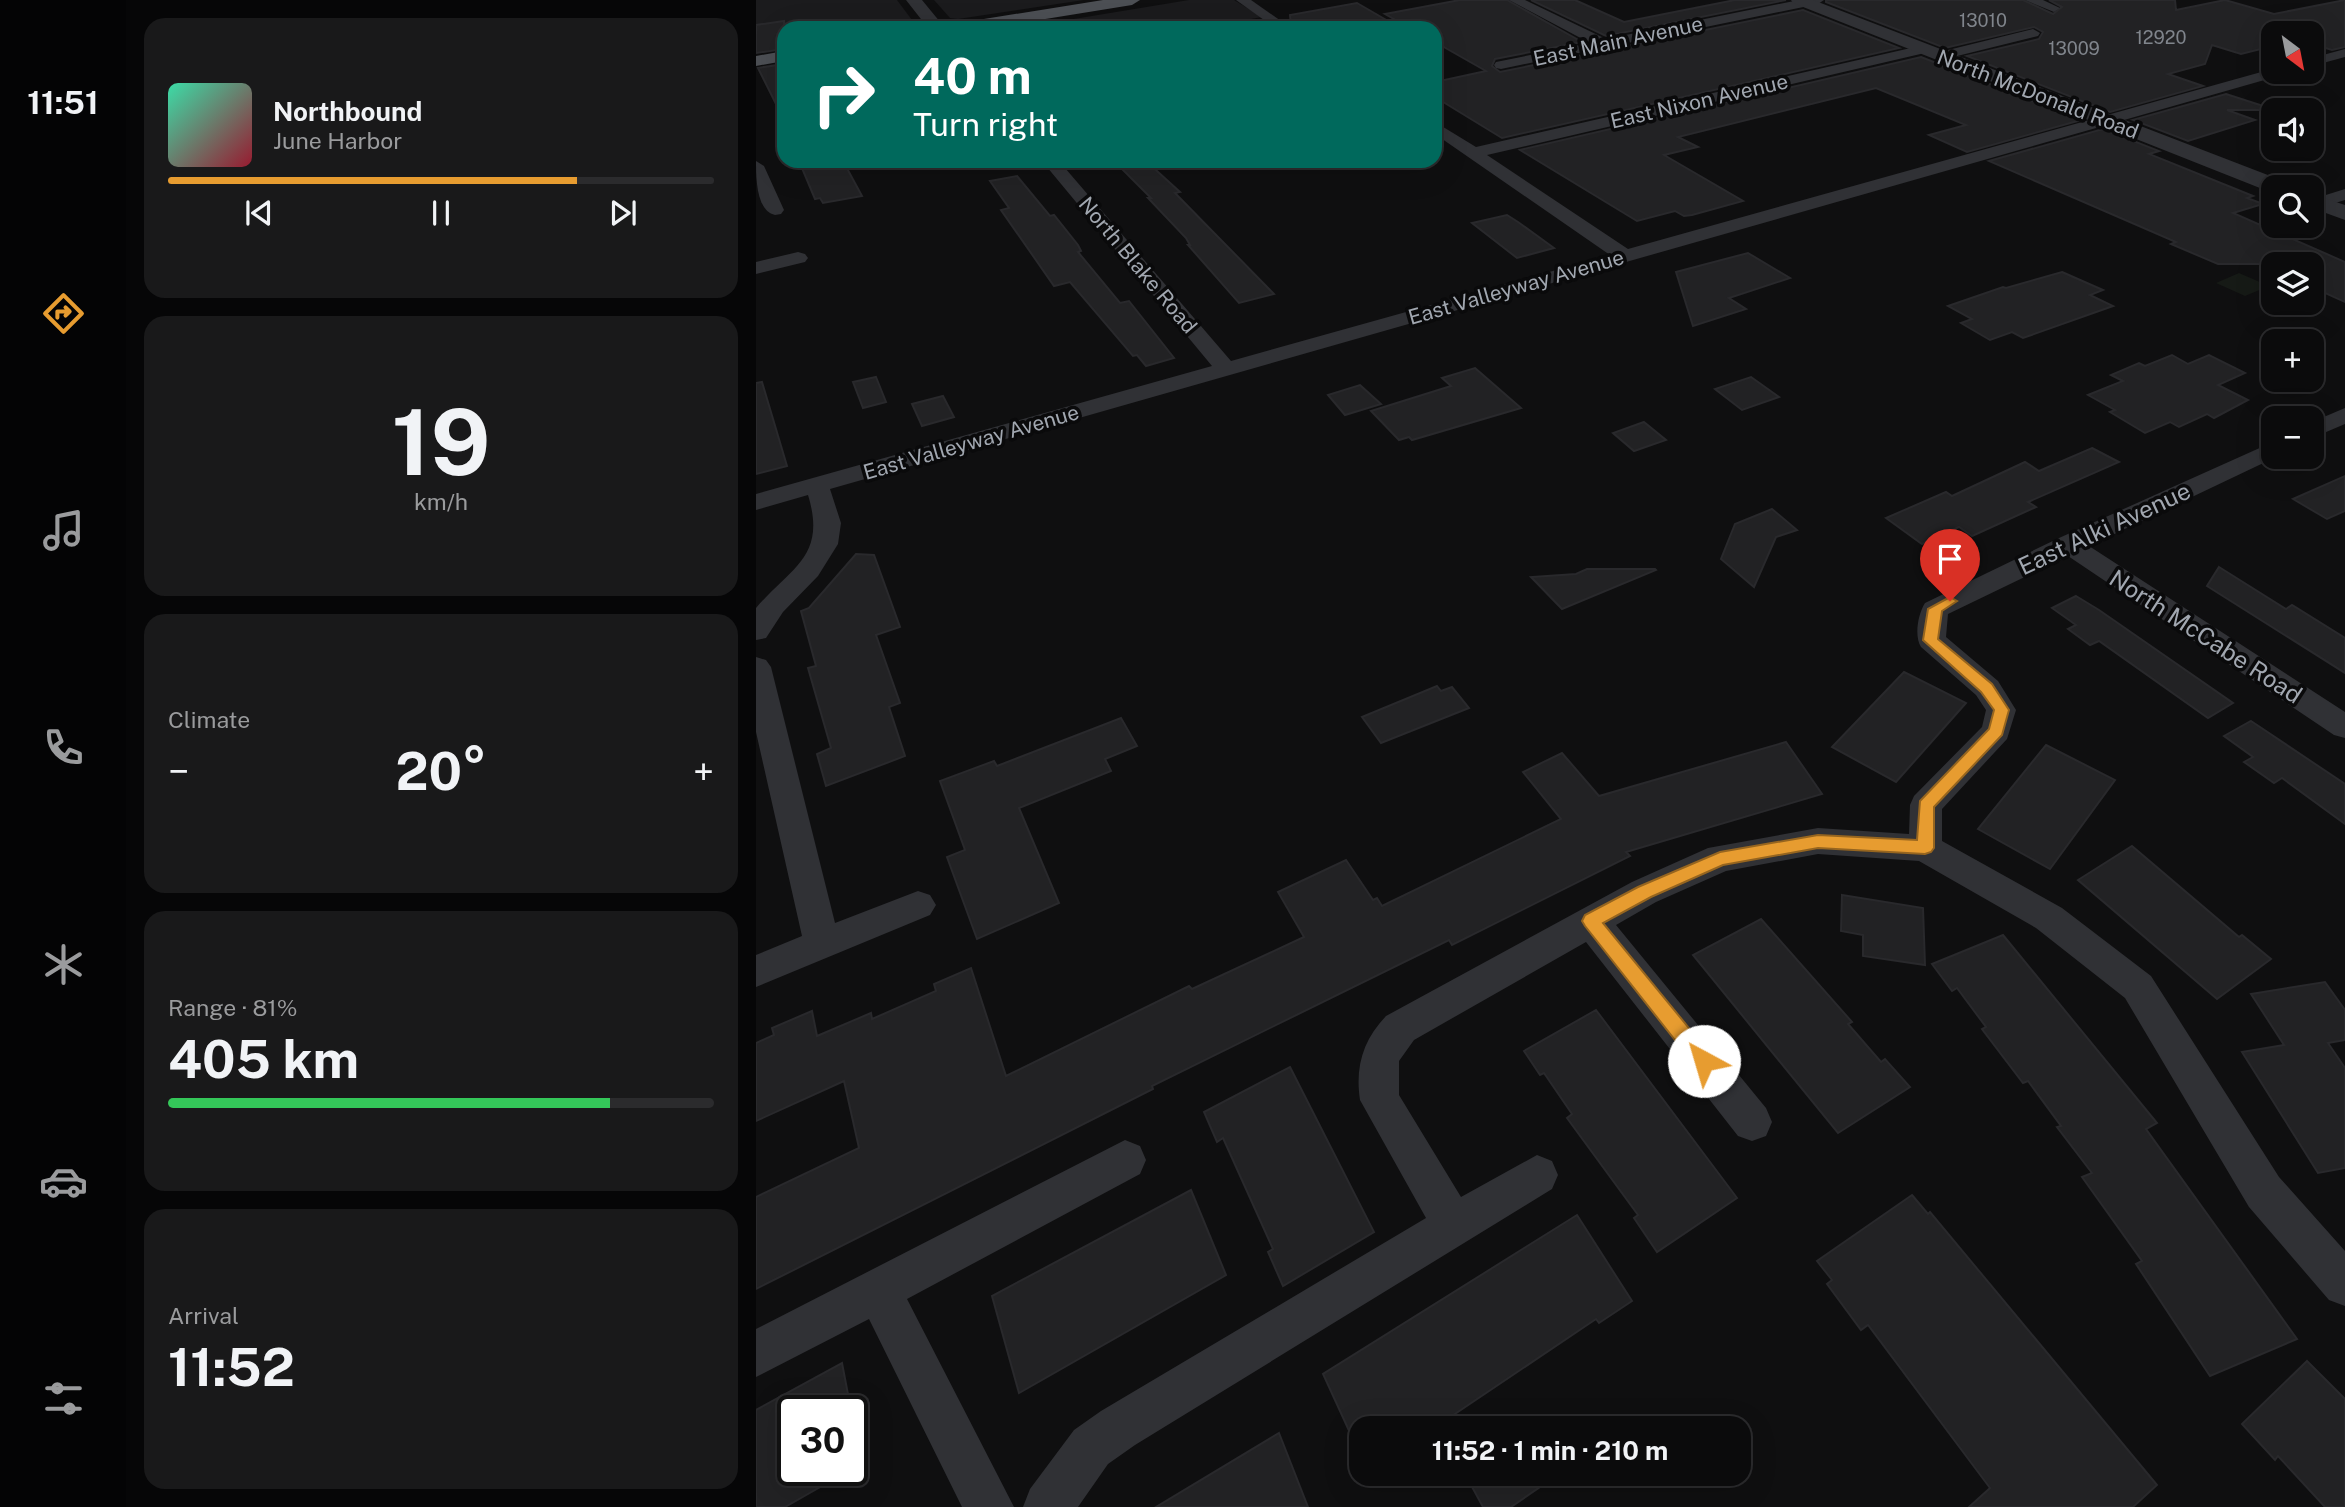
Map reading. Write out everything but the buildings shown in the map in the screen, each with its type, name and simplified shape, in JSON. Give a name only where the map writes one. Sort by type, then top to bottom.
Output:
[{"type":"main road","points":[[1002,21],[1132,0]]},
{"type":"main road","points":[[756,61],[777,57]]},
{"type":"street","points":[[914,0],[931,21]]},
{"type":"street","points":[[1242,0],[1274,21]]},
{"type":"street","points":[[1515,0],[1604,44]]},
{"type":"street","points":[[2031,0],[2054,8]]},
{"type":"street","name":"East Main Avenue","points":[[1501,65],[1808,1]]},
{"type":"street","name":"North McDonald Road","points":[[1808,1],[2261,180]]},
{"type":"street","name":"East Nixon Avenue","points":[[1473,153],[1933,52],[2033,33]]},
{"type":"street","points":[[2324,58],[2345,52]]},
{"type":"street","name":"East Valleyway Avenue","points":[[756,502],[2261,76]]},
{"type":"street","points":[[1442,132],[1625,256]]},
{"type":"street","name":"North Blake Road","points":[[1056,168],[1227,370]]},
{"type":"street","points":[[757,171],[775,210]]},
{"type":"street","points":[[2324,200],[2345,194]]},
{"type":"street","points":[[2324,205],[2345,213]]},
{"type":"street","points":[[756,268],[798,258]]},
{"type":"street","points":[[2324,425],[2345,415]]},
{"type":"street","name":"East Alki Avenue","points":[[1925,848],[1926,805],[1996,731],[2001,710],[1987,688],[1931,640],[1935,609],[2261,455]]},
{"type":"street","points":[[756,631],[762,617],[818,557],[828,527],[817,485]]},
{"type":"street","name":"North McCabe Road","points":[[2068,544],[2345,727]]},
{"type":"street","points":[[756,667],[822,944]]},
{"type":"street","points":[[1454,1225],[1380,1100],[1376,1079],[1379,1056],[1388,1039],[1400,1028],[1644,892],[1720,858],[1818,841],[1925,848],[2049,918],[2138,986],[2264,1192],[2345,1284]]},
{"type":"street","points":[[756,971],[918,905]]},
{"type":"street","points":[[1591,921],[1752,1122]]},
{"type":"street","points":[[756,1354],[1125,1160]]},
{"type":"street","points":[[1048,1507],[1091,1447],[1537,1175]]},
{"type":"street","points":[[878,1290],[989,1507]]},
{"type":"shaded area","points":[[756,0],[897,0],[913,21],[777,21],[777,34],[756,52]]},
{"type":"shaded area","points":[[934,0],[1084,0],[958,19],[950,18]]},
{"type":"shaded area","points":[[1189,0],[1234,0],[1262,17],[1239,21],[1062,21]]},
{"type":"shaded area","points":[[2239,273],[2261,283],[2261,289],[2245,296],[2216,283]]},
{"type":"route","points":[[1704,1061],[1591,921],[1644,892],[1720,858],[1818,841],[1925,848],[1926,805],[1996,731],[2001,710],[1987,688],[1931,640],[1935,609],[1950,601]]}]
